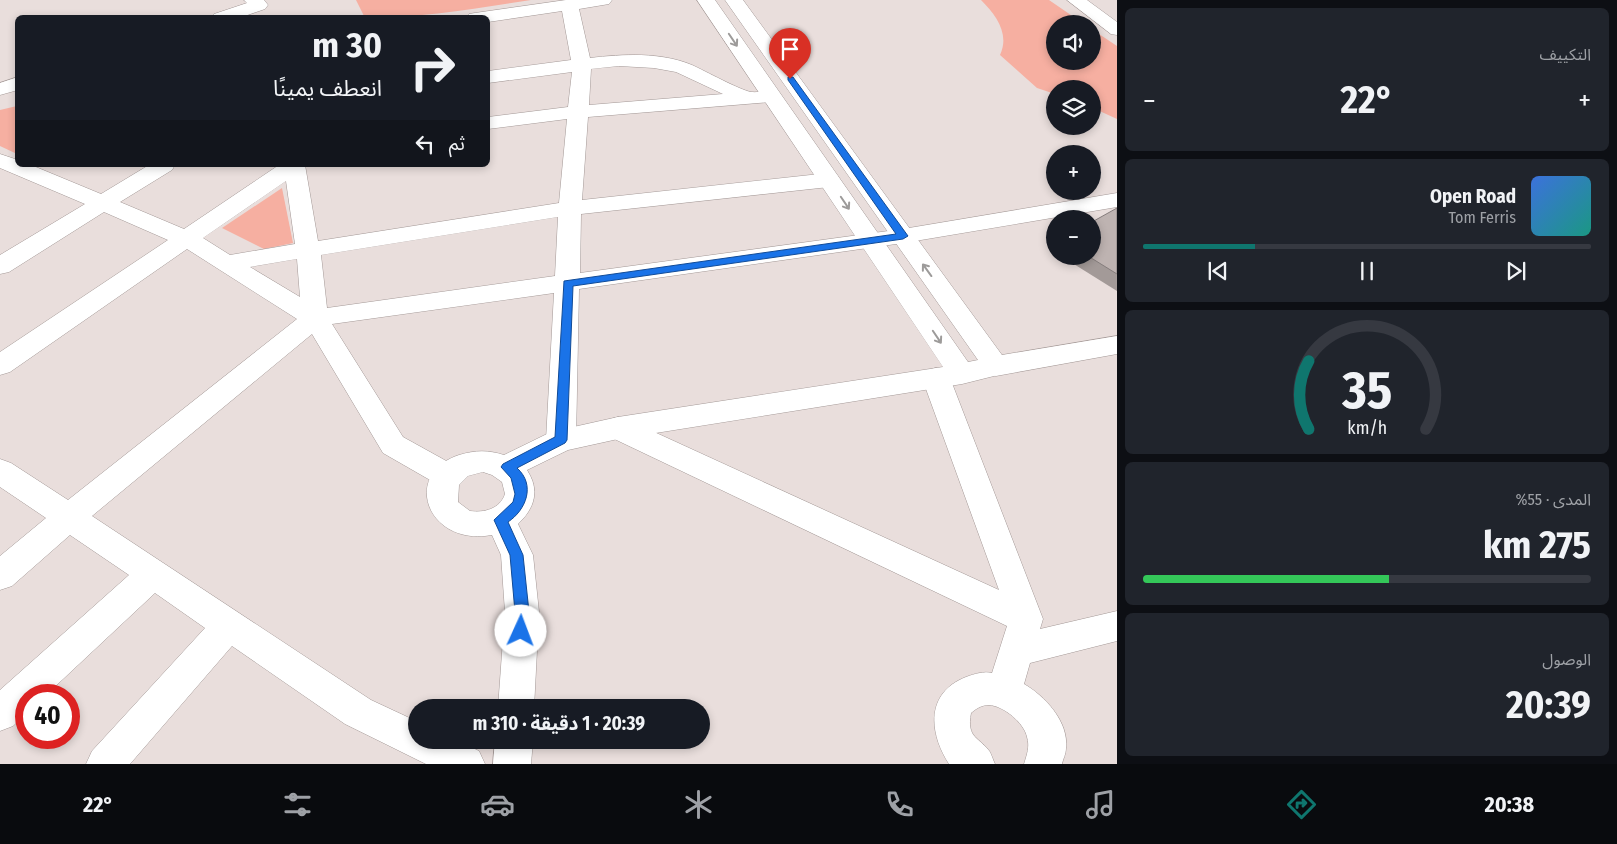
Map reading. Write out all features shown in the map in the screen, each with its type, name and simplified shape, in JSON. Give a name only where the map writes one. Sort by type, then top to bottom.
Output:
[{"type":"street","points":[[229,15],[259,5],[253,0]]},
{"type":"street","points":[[490,16],[603,0]]},
{"type":"street","points":[[706,0],[870,240],[949,376],[1026,619],[1004,692]]},
{"type":"street","points":[[734,0],[996,366]]},
{"type":"street","points":[[1076,0],[1117,30]]},
{"type":"street","points":[[561,440],[570,208],[582,66],[569,4]]},
{"type":"street","points":[[490,77],[619,60],[654,62],[682,68],[747,97]]},
{"type":"street","points":[[0,89],[15,84]]},
{"type":"street","points":[[490,123],[578,112],[772,96]]},
{"type":"street","points":[[0,100],[15,97]]},
{"type":"street","points":[[0,160],[15,166]]},
{"type":"street","points":[[17,167],[187,239],[315,318]]},
{"type":"street","points":[[0,266],[161,167]]},
{"type":"street","points":[[0,365],[291,167]]},
{"type":"street","points":[[294,167],[308,249],[315,318],[393,445],[448,476]]},
{"type":"street","points":[[226,263],[570,208],[829,180]]},
{"type":"street","points":[[0,576],[69,517],[315,318],[903,236],[1117,200]]},
{"type":"street","points":[[507,467],[561,440],[618,428],[949,376],[1117,345]]},
{"type":"street","points":[[618,428],[1026,619]]},
{"type":"street","points":[[483,461],[496,462],[507,467],[516,475],[521,484],[522,494],[518,505],[511,514],[488,525],[474,525],[461,522],[450,515],[444,506],[441,496],[442,486],[448,476],[457,468],[483,461]]},
{"type":"street","points":[[0,470],[358,712],[466,764]]},
{"type":"street","points":[[501,520],[516,555],[522,612],[517,699]]},
{"type":"street","points":[[0,714],[153,574]]},
{"type":"street","points":[[105,764],[230,625]]},
{"type":"street","points":[[1016,651],[1117,626]]},
{"type":"street","points":[[972,763],[960,748],[953,733],[951,718],[955,705],[963,695],[975,690],[989,689],[1004,692],[1019,699],[1032,710],[1041,722],[1047,737],[1049,750],[1043,764]]},
{"type":"street","points":[[512,764],[513,749]]},
{"type":"shaded area","points":[[356,0],[531,0],[418,15],[364,15]]},
{"type":"shaded area","points":[[981,0],[1049,0],[1071,15],[1046,15],[1046,70],[1101,70],[1101,35],[1117,46],[1117,119],[1101,112],[1101,80],[1046,80],[1046,91],[1037,88],[1000,55],[1003,47],[1002,32],[992,12]]},
{"type":"shaded area","points":[[15,106],[15,153],[0,146],[0,110]]},
{"type":"shaded area","points":[[282,188],[293,243],[264,249],[222,228]]},
{"type":"building","points":[[1117,208],[1117,274],[1101,264],[1101,217]]},
{"type":"route","points":[[521,631],[522,612],[516,555],[501,520],[511,514],[518,505],[522,494],[521,484],[516,475],[507,467],[561,440],[568,284],[903,236],[790,79]]}]
